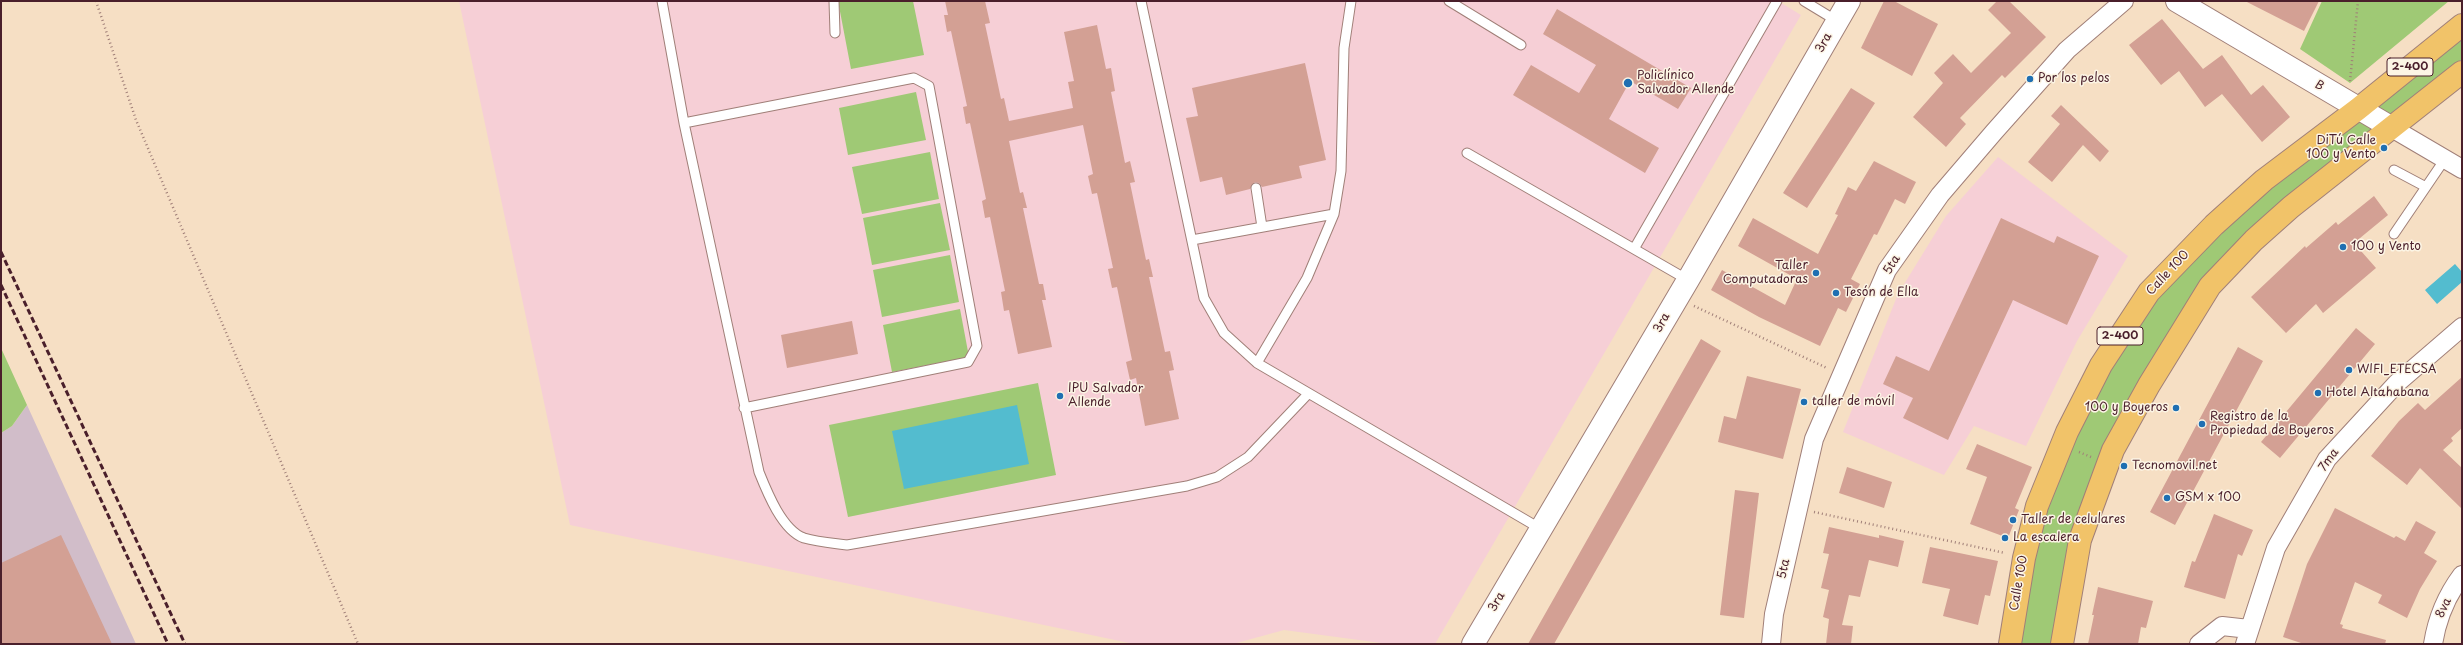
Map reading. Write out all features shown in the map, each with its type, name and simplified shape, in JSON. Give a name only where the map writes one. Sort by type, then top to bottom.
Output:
[{"type":"highway","name":"Calle 100","points":[[2010,644],[2024,558],[2037,506],[2067,432],[2101,365],[2149,292],[2214,225],[2264,180],[2358,109],[2462,25]]},
{"type":"highway","name":"2-400","points":[[2062,644],[2080,540],[2113,450],[2148,385],[2210,286],[2254,240],[2291,207],[2462,72]]},
{"type":"street","name":"3ra","points":[[1473,644],[1682,289],[1848,1]]},
{"type":"street","name":"5ta","points":[[1771,644],[1774,614],[1814,438],[1888,270],[1940,195],[2067,50],[2124,1]]},
{"type":"street","name":"B","points":[[2177,1],[2462,169]]},
{"type":"street","name":"7ma","points":[[2199,644],[2222,626],[2247,637],[2276,548],[2327,459],[2397,383],[2462,327]]},
{"type":"street","name":"8va","points":[[2433,644],[2436,626],[2455,584],[2462,575]]},
{"type":"lane","points":[[662,1],[684,123],[744,408],[759,472],[770,500],[786,523],[802,537],[822,542],[847,545],[1188,486],[1217,477],[1248,457],[1308,394]]},
{"type":"lane","points":[[834,1],[835,33]]},
{"type":"lane","points":[[1141,1],[1204,298],[1224,333],[1257,363],[1541,529]]},
{"type":"lane","points":[[1257,363],[1307,278],[1334,214],[1341,171],[1344,48],[1351,1]]},
{"type":"lane","points":[[1449,1],[1521,45]]},
{"type":"lane","points":[[1634,249],[1777,1]]},
{"type":"lane","points":[[1804,1],[1837,21]]},
{"type":"lane","points":[[684,123],[914,78],[929,86],[978,346],[968,362],[744,408]]},
{"type":"lane","points":[[1467,153],[1634,249],[1682,289]]},
{"type":"lane","points":[[2394,234],[2445,159]]},
{"type":"lane","points":[[2394,170],[2426,187]]},
{"type":"lane","points":[[1256,188],[1262,227]]},
{"type":"lane","points":[[1192,240],[1334,214]]},
{"type":"path","points":[[96,1],[142,134],[358,644]]},
{"type":"path","points":[[2338,97],[2350,83],[2358,1]]},
{"type":"path","points":[[1682,289],[1842,375]]},
{"type":"path","points":[[1798,508],[2012,554]]},
{"type":"shaded area","name":"IPU Salvador Allende","points":[[459,1],[1778,1],[1801,15],[1435,644],[1389,644],[1284,630],[1233,644],[1134,644],[570,525]]},
{"type":"shaded area","points":[[1998,157],[2128,256],[2077,341],[2026,446],[1974,426],[1944,475],[1843,432],[1898,294],[1946,216]]},
{"type":"shaded area","points":[[27,405],[136,644],[1,644],[1,433],[12,426]]},
{"type":"green space","points":[[838,1],[913,1],[924,55],[851,69]]},
{"type":"green space","points":[[2322,1],[2449,1],[2350,83],[2300,49]]},
{"type":"green space","points":[[2462,38],[2462,59],[2391,115],[2376,107]]},
{"type":"green space","points":[[916,92],[926,140],[848,155],[839,108]]},
{"type":"green space","points":[[2359,121],[2373,130],[2203,281],[2137,384],[2106,443],[2070,541],[2051,644],[2020,644],[2031,572],[2046,508],[2076,434],[2108,373],[2156,299],[2225,228],[2270,188]]},
{"type":"green space","points":[[930,152],[939,199],[862,214],[852,167]]},
{"type":"green space","points":[[940,203],[950,250],[872,265],[863,218]]},
{"type":"green space","points":[[950,255],[959,302],[882,317],[873,270]]},
{"type":"green space","points":[[960,309],[969,357],[892,372],[883,325]]},
{"type":"green space","points":[[1,348],[27,405],[12,426],[1,433]]},
{"type":"green space","points":[[1038,383],[1056,475],[848,517],[829,425]]},
{"type":"water","points":[[2455,264],[2462,272],[2462,282],[2437,304],[2425,290]]},
{"type":"water","points":[[1017,405],[1029,464],[904,489],[892,431]]},
{"type":"building","points":[[945,1],[985,1],[990,23],[985,24],[1001,99],[1004,98],[1009,121],[1073,108],[1068,82],[1074,81],[1064,32],[1097,25],[1106,69],[1111,68],[1115,91],[1111,92],[1125,163],[1130,161],[1135,182],[1130,183],[1146,260],[1149,259],[1153,277],[1149,277],[1165,352],[1170,351],[1174,370],[1169,371],[1179,419],[1145,426],[1136,378],[1130,380],[1126,362],[1132,360],[1117,287],[1112,288],[1108,269],[1113,268],[1097,193],[1092,194],[1088,176],[1093,174],[1083,125],[1009,141],[1020,193],[1023,192],[1027,208],[1023,208],[1039,284],[1043,284],[1046,300],[1042,300],[1052,347],[1018,354],[1009,310],[1004,311],[1001,292],[1005,291],[990,217],[985,218],[982,201],[986,199],[970,123],[966,124],[963,107],[967,106],[951,31],[947,32],[944,15],[948,15]]},
{"type":"building","points":[[1884,1],[1894,1],[1938,24],[1912,76],[1861,48]]},
{"type":"building","points":[[1997,1],[2009,1],[2046,37],[2005,78],[2002,75],[1960,118],[1966,124],[1946,147],[1913,117],[1943,83],[1934,73],[1953,54],[1971,73],[2011,33],[1988,10]]},
{"type":"building","points":[[2245,1],[2319,1],[2304,31]]},
{"type":"building","points":[[1557,9],[1691,88],[1678,109],[1630,81],[1609,119],[1659,148],[1645,173],[1513,95],[1531,65],[1579,93],[1596,65],[1543,34]]},
{"type":"building","points":[[2162,19],[2203,69],[2222,55],[2251,95],[2263,85],[2290,117],[2262,142],[2222,94],[2205,107],[2179,71],[2161,85],[2129,45]]},
{"type":"building","points":[[1305,63],[1326,160],[1299,166],[1302,178],[1262,187],[1259,183],[1255,182],[1250,189],[1226,195],[1222,177],[1200,182],[1186,118],[1198,116],[1192,88]]},
{"type":"building","points":[[1851,88],[1875,103],[1807,208],[1783,193]]},
{"type":"building","points":[[2061,105],[2109,151],[2100,162],[2083,145],[2052,182],[2028,162],[2060,124],[2051,116]]},
{"type":"building","points":[[1874,161],[1916,182],[1905,204],[1895,199],[1877,235],[1874,234],[1851,279],[1860,284],[1846,312],[1838,308],[1820,346],[1759,317],[1711,290],[1722,270],[1785,305],[1797,279],[1738,246],[1753,218],[1818,254],[1838,215],[1835,214],[1848,187],[1856,191]]},
{"type":"building","points":[[2374,196],[2388,215],[2354,243],[2376,268],[2323,313],[2316,304],[2286,333],[2251,297],[2305,246],[2306,248],[2336,222],[2338,225]]},
{"type":"building","points":[[2001,218],[2054,243],[2057,236],[2099,256],[2067,325],[2013,300],[1948,440],[1903,418],[1913,398],[1883,384],[1896,356],[1929,371]]},
{"type":"building","points":[[852,321],[858,354],[787,368],[781,335]]},
{"type":"building","name":"Hotel Altahabana","points":[[2356,328],[2375,344],[2280,458],[2261,442]]},
{"type":"building","points":[[1701,339],[1721,351],[1554,644],[1528,644]]},
{"type":"building","points":[[2238,347],[2263,361],[2175,525],[2150,512]]},
{"type":"building","points":[[1747,376],[1801,389],[1783,459],[1718,442],[1724,416],[1736,419]]},
{"type":"building","points":[[2462,377],[2462,428],[2451,438],[2453,441],[2443,450],[2462,468],[2462,509],[2420,468],[2407,485],[2371,456],[2399,421],[2418,403],[2425,410]]},
{"type":"building","points":[[1977,444],[2032,467],[2015,508],[2019,510],[2008,538],[1970,524],[1987,477],[1966,469]]},
{"type":"building","points":[[1847,467],[1892,482],[1884,508],[1839,493]]},
{"type":"building","points":[[1735,490],[1759,493],[1744,618],[1720,615]]},
{"type":"building","points":[[2335,508],[2394,538],[2396,536],[2405,541],[2416,521],[2436,532],[2424,553],[2437,561],[2420,589],[2407,618],[2378,603],[2382,595],[2355,582],[2340,624],[2343,625],[2342,628],[2386,640],[2385,644],[2304,644],[2283,637],[2307,564]]},
{"type":"building","points":[[2214,514],[2253,530],[2242,556],[2238,554],[2225,599],[2184,587],[2192,561],[2195,562]]},
{"type":"building","points":[[1829,527],[1879,538],[1879,535],[1904,541],[1898,567],[1869,560],[1860,597],[1849,595],[1842,625],[1853,626],[1851,644],[1826,644],[1829,619],[1823,617],[1829,590],[1821,588],[1829,554],[1823,553]]},
{"type":"building","points":[[61,535],[112,644],[1,644],[1,563]]},
{"type":"building","points":[[1930,547],[1998,561],[1990,596],[1985,595],[1978,625],[1943,616],[1950,589],[1922,583]]},
{"type":"building","points":[[2098,587],[2153,601],[2146,628],[2141,627],[2138,644],[2088,644]]},
{"type":"railway","points":[[1,252],[185,644]]},
{"type":"railway","points":[[1,285],[168,644]]},
{"type":"place","name":"Por los pelos","points":[[2030,79]]},
{"type":"place","name":"Policlínico Salvador Allende","points":[[1628,83]]},
{"type":"place","name":"DiTú Calle 100 y Vento","points":[[2384,148]]},
{"type":"place","name":"100 y Vento","points":[[2343,247]]},
{"type":"place","name":"Taller Computadoras","points":[[1816,273]]},
{"type":"place","name":"Tesón de Ella","points":[[1836,293]]},
{"type":"place","name":"WIFI_ETECSA","points":[[2349,370]]},
{"type":"place","name":"Hotel Altahabana","points":[[2318,393]]},
{"type":"place","name":"IPU Salvador Allende","points":[[1060,396]]},
{"type":"place","name":"taller de móvil","points":[[1804,402]]},
{"type":"place","name":"100 y Boyeros","points":[[2176,408]]},
{"type":"place","name":"Registro de la Propiedad de Boyeros","points":[[2202,424]]},
{"type":"place","name":"Tecnomovil.net","points":[[2124,466]]},
{"type":"place","name":"GSM x 100","points":[[2167,498]]},
{"type":"place","name":"Taller de celulares","points":[[2013,520]]},
{"type":"place","name":"La escalera","points":[[2005,538]]}]
